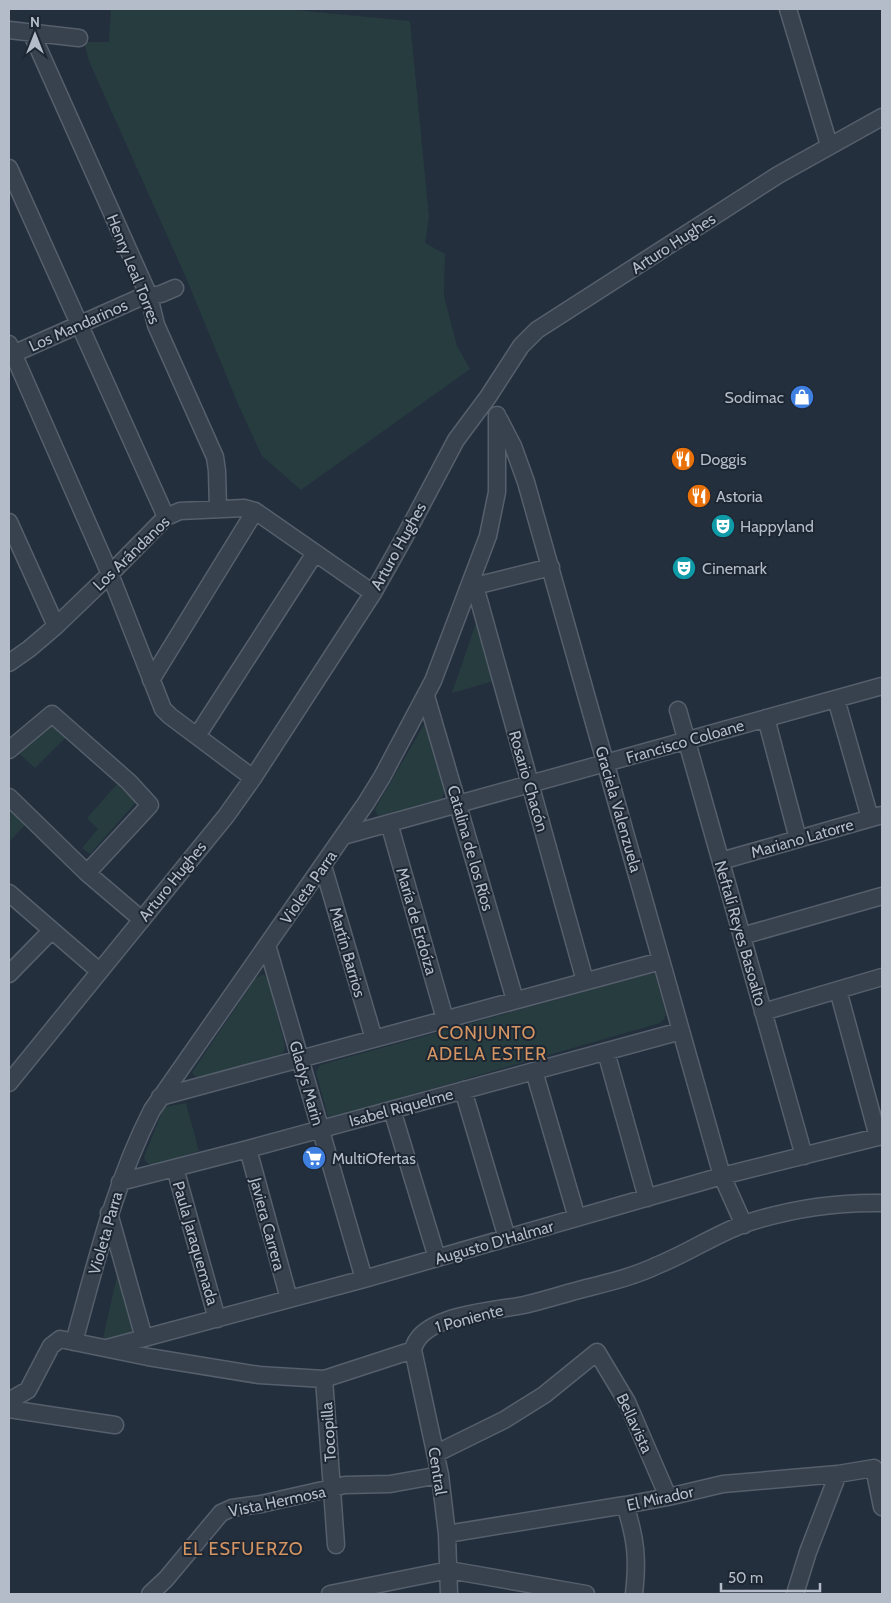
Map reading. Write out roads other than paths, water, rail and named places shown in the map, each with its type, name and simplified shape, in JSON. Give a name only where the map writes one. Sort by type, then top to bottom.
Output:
[{"type":"street","points":[[788,9],[830,146]]},
{"type":"street","points":[[9,30],[79,38]]},
{"type":"street","name":"Henry Leal Torres","points":[[31,32],[149,296],[156,325],[214,457],[217,471],[218,510]]},
{"type":"street","name":"Arturo Hughes","points":[[9,1082],[226,816],[253,778],[373,594],[456,440],[488,397],[521,346],[537,330],[778,175],[882,117]]},
{"type":"street","points":[[9,168],[166,517]]},
{"type":"street","name":"Los Mandarinos","points":[[10,351],[79,325],[139,298],[161,294],[175,288]]},
{"type":"street","points":[[10,351],[110,574],[160,705],[166,713],[253,778]]},
{"type":"street","name":"Graciela Valenzuela","points":[[488,397],[520,464],[551,567],[722,1176],[744,1224]]},
{"type":"street","name":"Violeta Parra","points":[[74,1342],[109,1213],[144,1124],[160,1097],[343,836],[382,777],[426,696],[472,586],[488,536],[495,506],[498,478],[497,415]]},
{"type":"street","name":"Los Arándanos","points":[[9,663],[56,626],[166,517],[180,511],[244,508],[255,511]]},
{"type":"street","points":[[151,680],[255,511],[373,594]]},
{"type":"street","points":[[9,522],[56,626]]},
{"type":"street","points":[[197,736],[315,553]]},
{"type":"street","points":[[472,586],[551,567]]},
{"type":"street","name":"Rosario Chacón","points":[[472,586],[585,981]]},
{"type":"street","name":"Francisco Coloane","points":[[343,836],[882,686]]},
{"type":"street","name":"Catalina de los Ríos","points":[[426,696],[515,1000]]},
{"type":"street","points":[[836,699],[876,817]]},
{"type":"street","name":"Neftalí Reyes Basoalto","points":[[678,710],[804,1156]]},
{"type":"street","points":[[9,750],[52,714],[129,782],[150,805],[87,873]]},
{"type":"street","points":[[766,718],[798,839]]},
{"type":"street","points":[[9,797],[87,873],[141,919]]},
{"type":"street","name":"Mariano Latorre","points":[[721,861],[876,817]]},
{"type":"street","name":"María de Erdoíza","points":[[389,824],[445,1020]]},
{"type":"street","name":"Martín Barrios","points":[[322,866],[374,1039]]},
{"type":"street","points":[[742,936],[882,896]]},
{"type":"street","points":[[11,900],[52,930],[99,971]]},
{"type":"street","points":[[9,974],[52,930]]},
{"type":"street","name":"Gladys Marin","points":[[267,945],[364,1279]]},
{"type":"street","points":[[160,1097],[661,960]]},
{"type":"street","points":[[763,1012],[882,977]]},
{"type":"street","points":[[838,990],[880,1136]]},
{"type":"street","name":"Isabel Riquelme","points":[[120,1182],[681,1031]]},
{"type":"street","points":[[606,1052],[647,1198]]},
{"type":"street","points":[[534,1071],[577,1218]]},
{"type":"street","points":[[463,1090],[507,1238]]},
{"type":"street","points":[[392,1110],[437,1258]]},
{"type":"street","name":"Augusto D'Halmar","points":[[107,1348],[364,1279],[722,1176],[880,1136]]},
{"type":"street","name":"Javiera Carrera","points":[[248,1149],[289,1299]]},
{"type":"street","name":"Paula Jaraquemada","points":[[175,1168],[217,1319]]},
{"type":"street","name":"1 Poniente","points":[[413,1350],[416,1339],[438,1324],[473,1314],[524,1305],[635,1274],[661,1264],[702,1242],[744,1224],[820,1206],[882,1203]]},
{"type":"street","points":[[109,1213],[144,1338]]},
{"type":"street","points":[[26,1412],[28,1390],[51,1346],[60,1339],[148,1357],[259,1375],[324,1379],[413,1350]]},
{"type":"street","name":"Central","points":[[413,1350],[437,1453],[447,1534],[449,1594]]},
{"type":"street","name":"Bellavista","points":[[437,1453],[504,1420],[544,1395],[597,1352],[626,1402],[668,1497]]},
{"type":"street","name":"Tocopilla","points":[[324,1379],[336,1545]]},
{"type":"street","points":[[9,1401],[28,1390]]},
{"type":"street","points":[[9,1409],[115,1425]]},
{"type":"street","name":"El Mirador","points":[[447,1534],[625,1505],[723,1484],[838,1474],[874,1468],[882,1507]]},
{"type":"street","points":[[795,1594],[808,1552],[838,1474]]},
{"type":"street","name":"Vista Hermosa","points":[[150,1594],[166,1579],[221,1513],[232,1508],[345,1485],[410,1482],[440,1475]]},
{"type":"street","points":[[625,1505],[632,1527],[636,1552],[634,1594]]},
{"type":"street","points":[[330,1594],[449,1570],[586,1594]]},
{"type":"place","name":"Sodimac","points":[[802,397]]},
{"type":"place","name":"Doggis","points":[[683,459]]},
{"type":"place","name":"Astoria","points":[[699,496]]},
{"type":"place","name":"Happyland","points":[[723,526]]},
{"type":"place","name":"Cinemark","points":[[684,568]]},
{"type":"place","name":"MultiOfertas","points":[[314,1158]]},
{"type":"district","name":"CONJUNTO ADELA ESTER","points":[[487,1043]]},
{"type":"district","name":"EL ESFUERZO","points":[[243,1549]]}]
